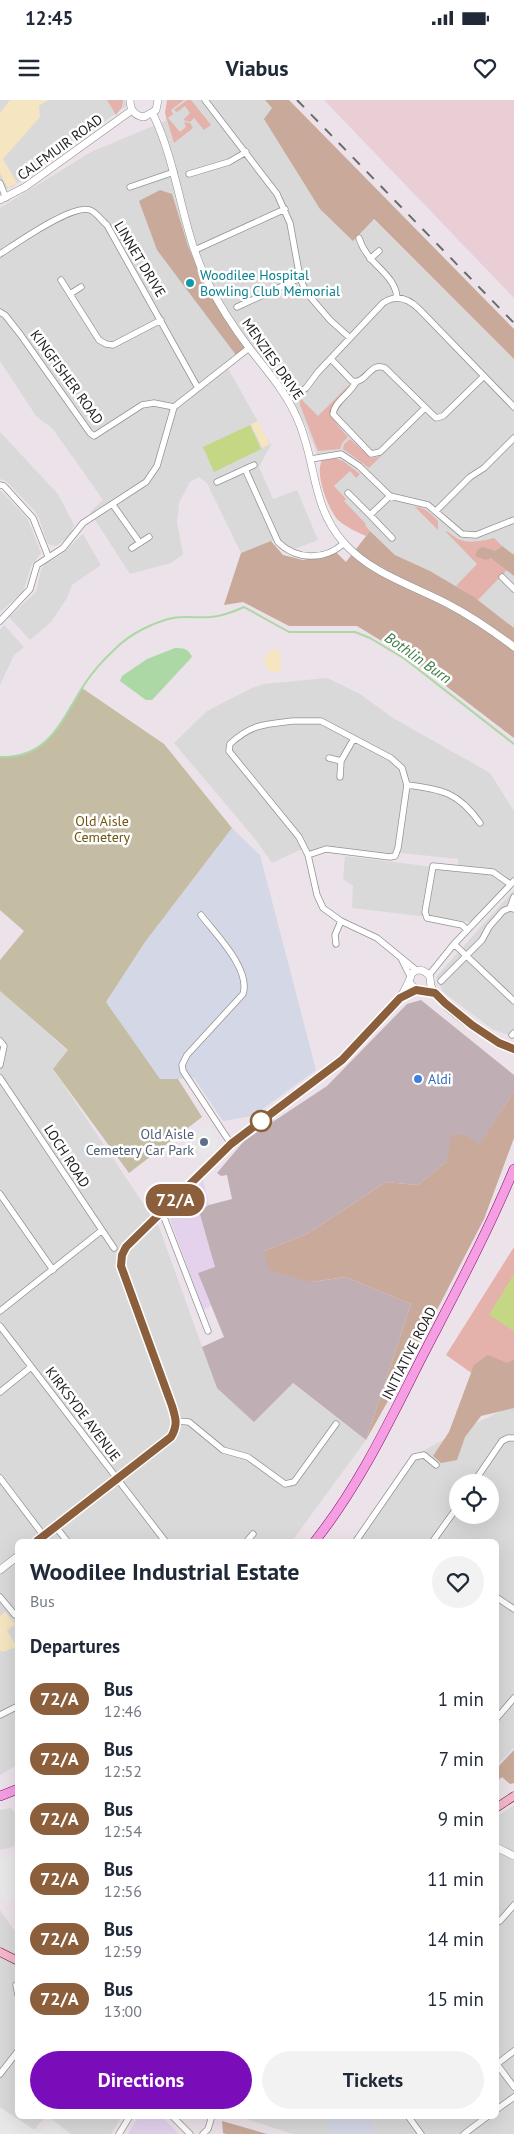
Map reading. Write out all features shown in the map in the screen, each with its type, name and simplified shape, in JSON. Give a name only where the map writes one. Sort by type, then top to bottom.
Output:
[{"type":"main road","name":"INITIATIVE ROAD","points":[[316,1539],[356,1480],[383,1435],[494,1218],[514,1169]]},
{"type":"main road","points":[[0,1796],[15,1790]]},
{"type":"main road","points":[[499,1806],[514,1796]]},
{"type":"main road","points":[[0,1952],[15,1960]]},
{"type":"street","points":[[130,100],[132,110],[144,117],[153,114],[158,106],[158,100]]},
{"type":"street","points":[[205,100],[278,194],[290,223],[300,278],[312,301],[350,338]]},
{"type":"street","name":"CALFMUIR ROAD","points":[[3,199],[25,187],[132,110]]},
{"type":"street","name":"MENZIES DRIVE","points":[[153,114],[165,139],[195,250],[207,279],[236,330],[288,400],[304,433],[311,459],[314,483],[322,510],[332,528],[361,560],[379,571],[448,604],[482,624],[514,647]]},
{"type":"street","points":[[189,174],[229,162],[246,152]]},
{"type":"street","points":[[130,187],[174,172]]},
{"type":"street","points":[[0,184],[3,199]]},
{"type":"street","name":"LINNET DRIVE","points":[[0,254],[68,214],[82,209],[92,210],[107,226],[198,388]]},
{"type":"street","points":[[195,250],[284,209]]},
{"type":"street","points":[[359,238],[363,251],[391,280],[397,297]]},
{"type":"street","points":[[370,259],[379,251]]},
{"type":"street","points":[[237,306],[300,278]]},
{"type":"street","points":[[61,280],[99,340],[106,344],[114,345],[161,320]]},
{"type":"street","points":[[70,294],[81,287]]},
{"type":"street","points":[[288,400],[305,390],[318,372],[383,304],[397,297],[408,300],[420,308],[514,407]]},
{"type":"street","name":"KINGFISHER ROAD","points":[[0,312],[5,315],[20,334],[94,436],[142,405],[154,403],[174,407]]},
{"type":"street","points":[[0,622],[30,589],[37,565],[48,556],[63,548],[83,523],[146,482],[157,466],[174,407],[249,348]]},
{"type":"street","points":[[330,359],[352,381],[356,382],[360,382],[374,368],[382,367],[434,417],[443,416],[484,376]]},
{"type":"street","points":[[356,382],[353,389],[334,408],[333,414],[371,454],[380,452],[425,408]]},
{"type":"street","points":[[436,511],[470,477],[484,468],[514,438]]},
{"type":"street","points":[[311,459],[341,454],[359,466],[390,496],[422,502],[436,511],[457,532],[466,536],[476,536],[514,520]]},
{"type":"street","points":[[217,482],[254,465]]},
{"type":"street","points":[[245,469],[278,542],[286,550],[307,556],[322,555],[335,551],[344,543]]},
{"type":"street","points":[[0,485],[4,486],[33,518],[48,556]]},
{"type":"street","points":[[348,494],[392,538]]},
{"type":"street","points":[[370,516],[390,496]]},
{"type":"street","points":[[113,505],[140,543]]},
{"type":"street","points":[[132,548],[149,536]]},
{"type":"street","points":[[502,577],[514,590]]},
{"type":"street","points":[[308,855],[326,849],[395,856],[398,848],[407,785],[402,768],[398,763],[321,722],[307,721],[258,725],[244,732],[230,744],[231,754],[299,837],[308,855],[319,902],[327,912],[341,921],[377,938],[416,970],[427,973]]},
{"type":"street","points":[[340,777],[341,761],[353,740]]},
{"type":"street","points":[[329,758],[341,761]]},
{"type":"street","points":[[407,785],[450,794],[465,804],[475,821]]},
{"type":"street","points":[[427,973],[512,882],[493,872],[433,866],[426,905],[427,918],[462,925],[467,930]]},
{"type":"street","points":[[441,981],[482,940],[489,927],[503,911],[512,908],[514,897]]},
{"type":"street","points":[[201,915],[241,969],[246,985],[243,994],[187,1055],[182,1065],[183,1071],[231,1144]]},
{"type":"street","points":[[336,944],[335,934],[341,921]]},
{"type":"street","points":[[454,944],[514,1001]]},
{"type":"street","points":[[401,957],[410,979],[419,990],[435,993]]},
{"type":"street","points":[[40,1539],[171,1437],[177,1421],[121,1266],[122,1255],[126,1247],[231,1144],[342,1060],[400,998],[416,970]]},
{"type":"street","points":[[427,973],[435,993],[460,1017],[499,1043],[514,1049]]},
{"type":"street","points":[[400,998],[430,984]]},
{"type":"street","points":[[0,1041],[4,1046],[0,1065]]},
{"type":"street","name":"LOCH ROAD","points":[[0,1078],[114,1248]]},
{"type":"street","points":[[0,1194],[52,1270]]},
{"type":"street","points":[[162,1212],[208,1331]]},
{"type":"street","points":[[0,1311],[101,1231]]},
{"type":"street","name":"KIRKSYDE AVENUE","points":[[0,1326],[163,1539]]},
{"type":"street","points":[[0,1392],[31,1367]]},
{"type":"street","points":[[177,1421],[189,1422],[223,1450],[248,1457],[285,1484],[294,1482],[336,1424]]},
{"type":"street","points":[[479,1474],[502,1441],[514,1438]]},
{"type":"street","points":[[357,1539],[414,1457],[424,1454],[436,1465]]},
{"type":"street","points":[[0,1478],[44,1536]]},
{"type":"street","points":[[434,1539],[449,1519]]},
{"type":"street","points":[[56,1527],[65,1539]]},
{"type":"street","points":[[248,1539],[254,1534]]},
{"type":"street","points":[[0,1570],[15,1558]]},
{"type":"street","points":[[0,1597],[15,1613]]},
{"type":"street","points":[[499,1599],[514,1609]]},
{"type":"street","points":[[499,1716],[514,1698]]},
{"type":"street","points":[[0,1715],[15,1708]]},
{"type":"street","points":[[499,1848],[514,1856]]},
{"type":"street","points":[[500,1921],[514,1905]]},
{"type":"street","points":[[499,2062],[514,2051]]},
{"type":"street","points":[[0,2074],[15,2055]]},
{"type":"street","points":[[499,2067],[514,2087]]},
{"type":"street","points":[[499,2108],[514,2097]]},
{"type":"street","points":[[119,2134],[128,2119]]},
{"type":"street","points":[[175,2119],[190,2134]]},
{"type":"street","points":[[203,2134],[208,2129],[211,2119]]},
{"type":"street","points":[[410,2119],[421,2134]]},
{"type":"street","points":[[464,2134],[484,2119]]},
{"type":"shaded area","points":[[0,100],[135,100],[12,187],[0,191]]},
{"type":"shaded area","points":[[10,100],[48,100],[39,106],[40,117],[3,159],[17,183],[8,188],[0,173],[0,113]]},
{"type":"shaded area","points":[[107,100],[123,100],[122,107],[116,115]]},
{"type":"shaded area","points":[[167,100],[184,100],[171,110],[173,114],[168,118],[180,132],[186,127],[184,122],[190,123],[193,128],[174,143],[165,113]]},
{"type":"shaded area","points":[[169,100],[265,100],[373,219],[514,359],[514,628],[474,597],[430,571],[395,555],[333,494],[306,426],[290,397],[250,345],[225,363],[271,445],[259,467],[273,499],[297,490],[318,540],[292,550],[277,539],[241,553],[207,483],[199,477],[190,482],[179,503],[177,522],[183,554],[171,563],[130,574],[90,512],[103,500],[53,429],[36,416],[0,361],[0,208],[91,152],[165,121]]},
{"type":"shaded area","points":[[187,100],[191,100],[211,125],[204,130],[194,118],[190,122],[183,120],[190,113],[185,106],[177,112],[174,110]]},
{"type":"shaded area","points":[[265,100],[289,100],[514,329],[514,359],[374,219],[353,241],[320,209],[264,119],[272,108]]},
{"type":"shaded area","points":[[324,100],[514,100],[514,298]]},
{"type":"shaded area","points":[[160,190],[172,194],[188,246],[204,283],[246,348],[236,355],[157,250],[139,201]]},
{"type":"shaded area","points":[[349,385],[349,388],[336,402],[332,412],[336,422],[348,437],[342,443],[340,449],[318,451],[300,401],[301,399],[318,416]]},
{"type":"shaded area","points":[[258,421],[270,444],[262,448],[251,424]]},
{"type":"shaded area","points":[[250,425],[261,449],[214,472],[203,447]]},
{"type":"shaded area","points":[[0,432],[58,494],[74,525],[69,537],[56,546],[50,545],[47,542],[35,511],[6,481],[0,479]]},
{"type":"shaded area","points":[[350,439],[371,458],[378,457],[393,444],[369,468],[343,449],[344,444]]},
{"type":"shaded area","points":[[335,458],[343,461],[360,474],[356,478],[350,471],[334,486],[346,499],[344,501],[366,524],[370,531],[366,536],[338,520],[327,501],[321,483],[320,467],[322,461]]},
{"type":"shaded area","points":[[0,490],[27,518],[41,553],[31,566],[23,592],[0,612]]},
{"type":"shaded area","points":[[415,507],[425,510],[438,521],[438,530]]},
{"type":"shaded area","points":[[370,531],[395,555],[430,571],[474,597],[514,628],[514,738],[408,657],[357,626],[289,626],[243,602],[224,605],[241,553],[271,541],[283,555],[303,560],[337,553],[346,562]]},
{"type":"shaded area","points":[[445,531],[458,539],[471,542],[494,538],[502,546],[495,551],[486,549],[491,558],[508,569],[478,600],[456,586],[477,564]]},
{"type":"shaded area","points":[[83,534],[101,565],[72,585],[67,598],[51,622],[30,640],[9,617],[36,592],[41,570],[45,563],[61,555]]},
{"type":"shaded area","points":[[502,546],[514,555],[514,576],[491,558],[486,560],[475,556],[478,549],[483,547],[495,551]]},
{"type":"shaded area","points":[[4,625],[24,647],[14,655],[0,685],[0,630]]},
{"type":"shaded area","points":[[175,648],[185,649],[192,657],[152,700],[146,700],[120,681],[122,676],[147,659]]},
{"type":"shaded area","points":[[274,649],[280,650],[281,672],[270,672],[264,662],[267,653]]},
{"type":"shaded area","points":[[327,678],[360,694],[393,718],[490,773],[514,811],[514,878],[471,922],[352,908],[353,886],[343,879],[345,856],[458,870],[458,859],[392,852],[390,859],[300,850],[272,863],[256,840],[174,743],[207,711],[252,688],[264,684]]},
{"type":"shaded area","points":[[232,828],[260,855],[316,1070],[253,1116],[223,1121],[194,1078],[160,1080],[106,1002],[145,942]]},
{"type":"shaded area","points":[[514,890],[514,1037],[492,1029],[443,992],[436,977]]},
{"type":"shaded area","points":[[0,991],[68,1051],[53,1069],[159,1227],[217,1388],[292,1383],[366,1440],[293,1539],[15,1539],[15,1766],[0,1775]]},
{"type":"shaded area","points":[[421,1000],[514,1075],[514,1091],[479,1146],[447,1161],[418,1185],[386,1182],[307,1234],[264,1251],[311,1282],[346,1277],[411,1304],[366,1440],[293,1383],[254,1422],[217,1388],[202,1347],[224,1337],[198,1273],[215,1267],[199,1211],[209,1205],[232,1199],[227,1175],[221,1176],[217,1173],[244,1141],[327,1086],[407,1004]]},
{"type":"shaded area","points":[[514,1091],[514,1138],[484,1219],[411,1360],[366,1440],[411,1304],[346,1277],[311,1282],[269,1270],[264,1251],[307,1234],[386,1182],[418,1185],[447,1161],[451,1135],[466,1135],[479,1145]]},
{"type":"shaded area","name":"Old Aisle Cemetery Car Park","points":[[209,1125],[217,1145],[214,1150],[203,1157],[189,1138]]},
{"type":"shaded area","points":[[203,1180],[209,1205],[199,1211],[216,1267],[199,1273],[211,1306],[203,1310],[170,1219]]},
{"type":"shaded area","points":[[514,1247],[514,1395],[504,1396],[446,1355]]},
{"type":"shaded area","points":[[514,1274],[514,1331],[489,1315]]},
{"type":"shaded area","points":[[488,1355],[507,1363],[514,1360],[514,1408],[481,1416],[465,1437],[457,1460],[441,1463],[433,1456],[449,1432],[474,1365]]},
{"type":"shaded area","points":[[514,1405],[514,1748],[499,1763],[499,1539],[357,1539],[410,1458],[461,1430]]},
{"type":"shaded area","points":[[5,1612],[15,1624],[7,1631],[15,1644],[15,1648],[2,1652],[0,1650],[0,1616]]},
{"type":"shaded area","points":[[514,1750],[514,1783],[510,1784],[502,1777],[499,1780],[499,1766]]},
{"type":"shaded area","points":[[514,1805],[514,1854],[499,1846],[499,1815]]},
{"type":"shaded area","points":[[11,1808],[15,1812],[15,1845],[0,1850],[0,1810]]},
{"type":"shaded area","points":[[15,1853],[15,1898],[6,1903],[0,1891],[0,1860]]},
{"type":"shaded area","points":[[499,1853],[514,1861],[514,2134],[375,2134],[372,2119],[499,2119]]},
{"type":"shaded area","points":[[0,1910],[15,1931],[15,2117],[0,2107]]},
{"type":"shaded area","points":[[0,2108],[39,2133],[50,2120],[67,2134],[0,2134]]},
{"type":"shaded area","points":[[18,2119],[43,2119],[34,2130]]},
{"type":"shaded area","points":[[52,2119],[120,2119],[111,2134],[71,2134]]},
{"type":"shaded area","points":[[137,2119],[164,2119],[179,2134],[128,2134]]},
{"type":"shaded area","points":[[246,2119],[329,2119],[327,2134],[292,2134]]},
{"type":"shaded area","points":[[329,2119],[372,2119],[375,2134],[327,2134]]},
{"type":"shaded area","points":[[222,2121],[267,2134],[226,2134],[223,2133]]},
{"type":"green space","name":"Old Aisle Cemetery","points":[[82,688],[164,744],[232,828],[145,942],[106,1002],[160,1079],[178,1079],[202,1117],[129,1173],[53,1069],[68,1050],[0,991],[0,960],[24,931],[0,910],[0,757],[15,756],[29,752],[40,745],[59,725]]},
{"type":"waterway","name":"Bothlin Burn","points":[[0,757],[17,756],[31,751],[42,744],[61,723],[95,670],[116,648],[135,633],[173,618],[228,614],[244,607],[289,632],[355,632],[370,638],[405,659],[514,744]]},
{"type":"railway","points":[[297,100],[514,323]]},
{"type":"bus line","name":"72/A","points":[[40,1539],[171,1437],[176,1429],[177,1421],[172,1406],[121,1266],[122,1255],[126,1247],[231,1144],[342,1060],[400,998],[416,990],[435,993],[460,1017],[499,1043],[514,1049]]},
{"type":"place","name":"Woodilee Hospital Bowling Club Memorial","points":[[190,283]]},
{"type":"place","name":"Aldi","points":[[418,1079]]},
{"type":"place","name":"Old Aisle Cemetery Car Park","points":[[204,1142]]}]
